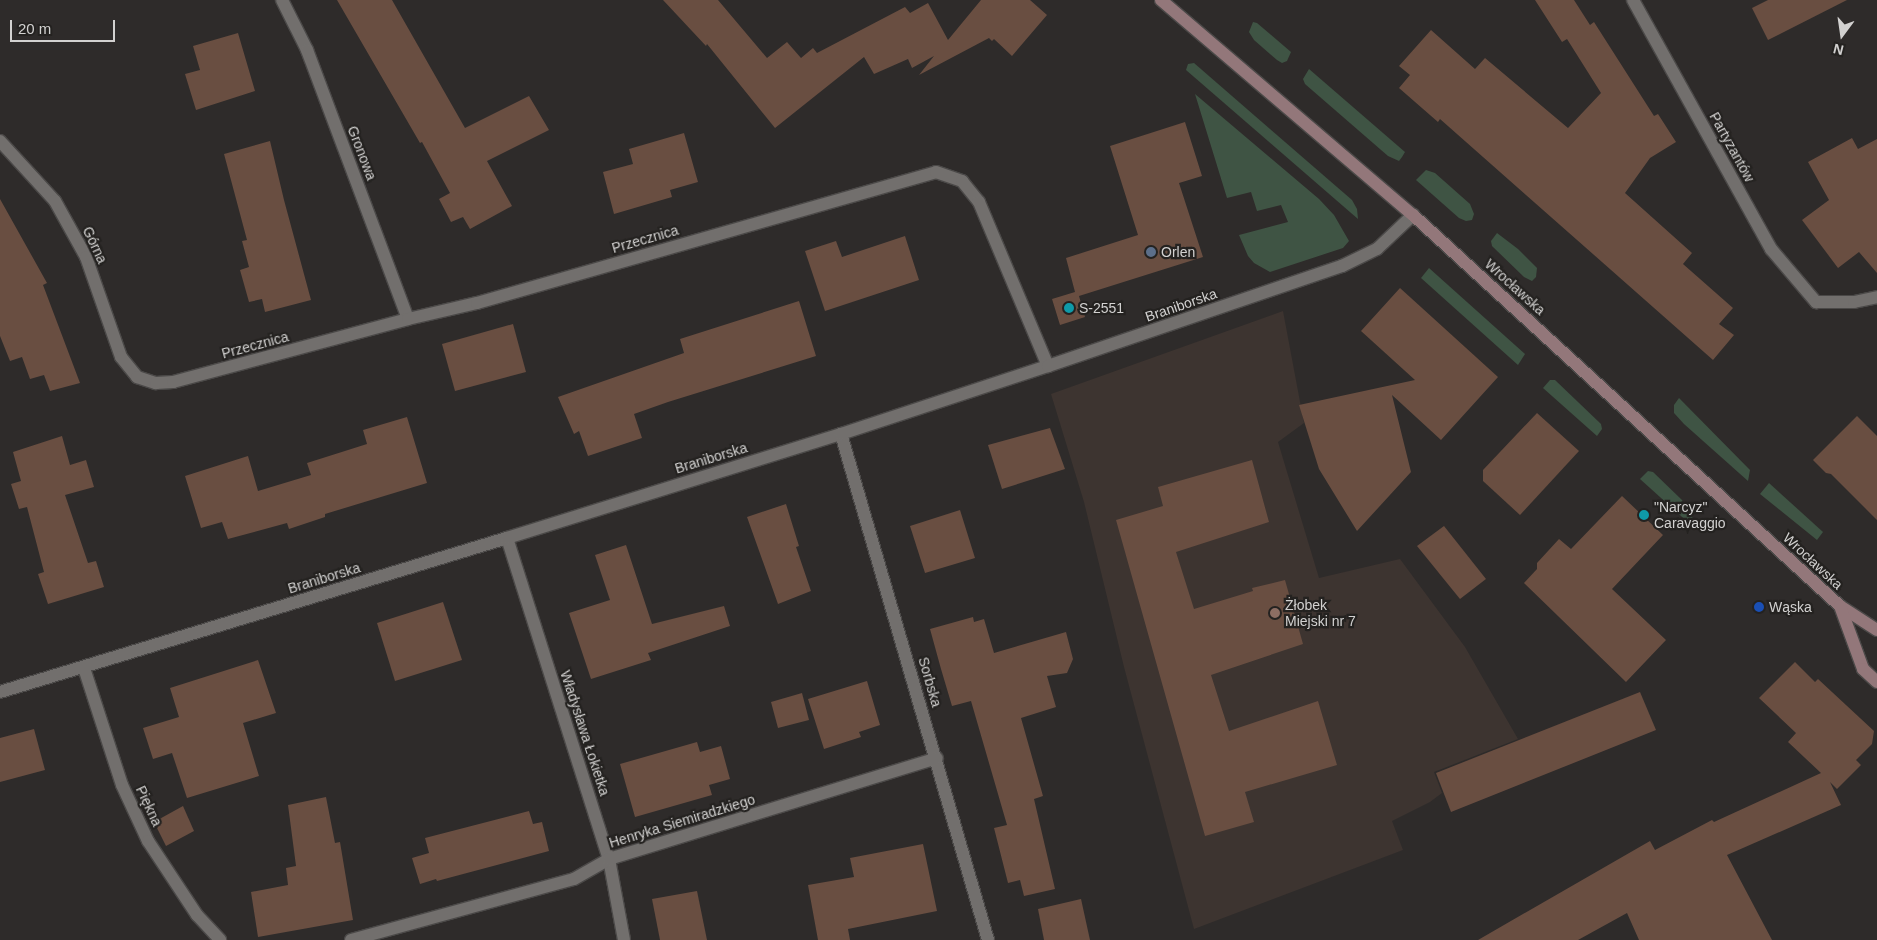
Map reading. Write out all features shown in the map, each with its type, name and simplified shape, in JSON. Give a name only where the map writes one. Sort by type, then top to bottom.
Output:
[{"type":"main road","name":"Wrocławska","points":[[1161,0],[1413,215],[1840,606],[1877,630]]},
{"type":"main road","name":"Wrocławska","points":[[1840,606],[1864,669],[1877,682]]},
{"type":"street","name":"Gronowa","points":[[282,0],[307,50],[408,319]]},
{"type":"street","name":"Partyzantów","points":[[1633,0],[1772,249],[1816,302],[1854,302],[1877,297]]},
{"type":"street","name":"Górna","points":[[0,141],[55,201],[86,257],[121,357],[138,377]]},
{"type":"street","name":"Przecznica","points":[[138,377],[156,383],[173,382],[408,319],[477,303],[936,172],[962,181],[979,202],[1048,366]]},
{"type":"street","name":"Braniborska","points":[[1,689],[84,668],[507,538],[841,434],[1048,366],[1342,266],[1377,249],[1413,215]]},
{"type":"street","name":"Sorbska","points":[[841,434],[988,940]]},
{"type":"street","name":"Władysława Łokietka","points":[[507,538],[609,859],[624,940]]},
{"type":"street","name":"Piękna","points":[[84,668],[122,785],[148,841],[197,915],[220,940]]},
{"type":"street","name":"Henryka Siemiradzkiego","points":[[351,940],[574,879],[609,859],[936,758]]},
{"type":"shaded area","name":"Żłobek Miejski nr 7","points":[[1283,311],[1304,423],[1278,442],[1319,578],[1400,559],[1465,647],[1518,739],[1434,772],[1442,793],[1430,802],[1392,821],[1403,850],[1194,929],[1124,667],[1084,502],[1051,394]]},
{"type":"green space","points":[[1253,22],[1257,23],[1291,52],[1287,61],[1282,63],[1277,60],[1254,40],[1249,32]]},
{"type":"green space","points":[[1194,63],[1352,200],[1357,209],[1358,219],[1186,70],[1188,64]]},
{"type":"green space","points":[[1309,69],[1405,152],[1399,161],[1388,156],[1305,84],[1303,79]]},
{"type":"green space","points":[[1195,94],[1319,199],[1334,215],[1349,241],[1343,248],[1270,272],[1254,263],[1248,256],[1239,235],[1288,222],[1281,205],[1257,211],[1251,192],[1227,198]]},
{"type":"green space","points":[[1426,170],[1435,173],[1470,204],[1474,214],[1472,220],[1466,221],[1459,218],[1416,180]]},
{"type":"green space","points":[[1497,233],[1518,249],[1537,268],[1536,277],[1532,281],[1524,277],[1492,246],[1491,241]]},
{"type":"green space","points":[[1429,268],[1525,354],[1518,365],[1421,278]]},
{"type":"green space","points":[[1550,380],[1555,380],[1601,424],[1602,429],[1597,436],[1543,388]]},
{"type":"green space","points":[[1679,398],[1750,470],[1748,481],[1674,413],[1674,405]]},
{"type":"green space","points":[[1648,471],[1653,472],[1682,500],[1695,522],[1691,525],[1640,479]]},
{"type":"green space","points":[[1769,483],[1823,532],[1817,540],[1760,494]]},
{"type":"building","points":[[337,0],[392,0],[465,128],[529,96],[549,130],[487,161],[512,206],[470,229],[463,217],[451,222],[439,199],[450,193],[422,142],[420,143]]},
{"type":"building","points":[[663,0],[718,0],[767,58],[787,42],[801,58],[813,48],[817,53],[905,7],[910,13],[928,3],[948,40],[981,0],[1030,0],[1047,15],[1012,56],[994,39],[992,41],[989,38],[919,75],[934,56],[912,68],[908,59],[874,74],[864,57],[775,128],[707,44],[706,46]]},
{"type":"building","points":[[1535,0],[1574,0],[1590,25],[1594,22],[1654,116],[1658,114],[1676,142],[1650,158],[1625,193],[1692,253],[1683,264],[1733,308],[1719,324],[1734,335],[1713,360],[1440,119],[1438,122],[1399,88],[1410,75],[1399,66],[1431,30],[1475,69],[1485,58],[1568,128],[1601,93],[1567,39],[1562,42]]},
{"type":"building","points":[[1768,0],[1847,0],[1768,40],[1752,8]]},
{"type":"building","points":[[238,33],[255,91],[196,110],[185,74],[200,70],[193,46]]},
{"type":"building","points":[[1185,122],[1202,176],[1179,183],[1203,257],[1079,296],[1085,317],[1060,325],[1052,299],[1075,292],[1066,258],[1138,235],[1110,146]]},
{"type":"building","points":[[684,133],[698,182],[670,190],[672,197],[614,214],[603,172],[633,164],[629,149]]},
{"type":"building","points":[[1852,138],[1858,149],[1877,139],[1877,273],[1859,252],[1838,268],[1802,220],[1829,200],[1808,162]]},
{"type":"building","points":[[270,141],[311,300],[265,312],[262,299],[249,302],[240,270],[249,267],[242,241],[247,240],[224,154]]},
{"type":"building","points":[[0,199],[47,283],[43,285],[80,383],[50,391],[44,375],[30,379],[22,357],[10,361],[0,336]]},
{"type":"building","points":[[905,236],[919,280],[825,311],[805,251],[836,241],[842,257]]},
{"type":"building","points":[[1400,288],[1498,377],[1441,440],[1392,395],[1411,472],[1357,531],[1319,469],[1299,405],[1415,380],[1361,331]]},
{"type":"building","points":[[799,301],[816,356],[634,414],[642,438],[588,456],[579,431],[574,434],[558,397],[684,353],[680,339]]},
{"type":"building","points":[[513,324],[526,372],[455,391],[442,344]]},
{"type":"building","points":[[1537,413],[1579,451],[1520,515],[1483,481],[1483,470]]},
{"type":"building","points":[[1857,416],[1877,436],[1877,520],[1831,474],[1826,473],[1813,460]]},
{"type":"building","points":[[407,417],[427,483],[325,514],[325,517],[289,529],[287,523],[228,539],[222,522],[201,528],[185,476],[248,456],[258,491],[311,475],[307,463],[367,444],[363,430]]},
{"type":"building","points":[[1050,428],[1065,469],[1002,489],[988,445]]},
{"type":"building","points":[[62,436],[70,465],[86,460],[94,487],[65,495],[88,563],[96,561],[104,587],[48,604],[38,574],[44,572],[27,507],[19,509],[11,484],[21,481],[13,452]]},
{"type":"building","points":[[1252,460],[1269,522],[1176,552],[1194,609],[1253,591],[1252,588],[1285,580],[1303,644],[1211,675],[1229,731],[1318,701],[1337,765],[1245,792],[1254,822],[1205,836],[1116,520],[1163,506],[1158,487]]},
{"type":"building","points":[[1622,496],[1663,535],[1612,589],[1666,640],[1626,682],[1524,583],[1537,569],[1537,563],[1559,539],[1571,549]]},
{"type":"building","points":[[786,504],[799,546],[796,547],[811,591],[778,604],[747,517]]},
{"type":"building","points":[[960,510],[975,558],[925,573],[910,526]]},
{"type":"building","points":[[1444,526],[1486,579],[1460,599],[1417,546]]},
{"type":"building","points":[[626,545],[652,624],[724,606],[730,626],[648,653],[651,660],[591,679],[569,613],[610,600],[595,555]]},
{"type":"building","points":[[443,602],[462,660],[395,681],[377,623]]},
{"type":"building","points":[[973,617],[974,622],[984,619],[994,653],[1066,632],[1073,659],[1067,673],[1047,676],[1056,707],[1021,718],[1043,796],[1034,799],[1055,889],[1024,896],[1020,880],[1008,883],[994,828],[1007,825],[971,701],[952,706],[930,629]]},
{"type":"building","points":[[258,660],[276,713],[243,723],[259,776],[187,798],[172,753],[153,759],[143,728],[179,717],[170,688]]},
{"type":"building","points":[[1795,662],[1815,682],[1818,679],[1874,731],[1872,744],[1856,760],[1861,765],[1837,789],[1830,782],[1841,805],[1727,855],[1772,940],[1639,940],[1627,913],[1578,940],[1478,940],[1650,841],[1655,850],[1712,820],[1714,822],[1821,773],[1788,742],[1796,733],[1759,698]]},
{"type":"building","points":[[867,681],[880,725],[859,732],[861,737],[824,749],[808,699]]},
{"type":"building","points":[[1640,692],[1656,730],[1451,812],[1436,773]]},
{"type":"building","points":[[802,693],[809,720],[778,728],[771,702]]},
{"type":"building","points":[[34,729],[45,770],[0,782],[0,738]]},
{"type":"building","points":[[697,742],[700,752],[721,746],[730,779],[709,785],[712,795],[635,817],[620,764]]},
{"type":"building","points":[[326,797],[335,843],[340,842],[353,920],[258,937],[251,892],[288,885],[286,868],[296,866],[288,805]]},
{"type":"building","points":[[183,806],[194,831],[166,846],[154,822]]},
{"type":"building","points":[[529,811],[533,824],[542,822],[549,851],[420,884],[412,858],[429,853],[425,838]]},
{"type":"building","points":[[923,844],[937,911],[848,929],[850,940],[818,940],[808,885],[854,877],[850,858]]},
{"type":"building","points":[[697,891],[707,940],[660,940],[652,899]]},
{"type":"building","points":[[1081,899],[1090,940],[1044,940],[1038,909]]},
{"type":"place","name":"Orlen","points":[[1151,252]]},
{"type":"place","name":"S-2551","points":[[1069,308]]},
{"type":"place","name":"\"Narcyz\" Caravaggio","points":[[1644,515]]},
{"type":"place","name":"Wąska","points":[[1759,607]]},
{"type":"place","name":"Żłobek Miejski nr 7","points":[[1275,613]]}]
